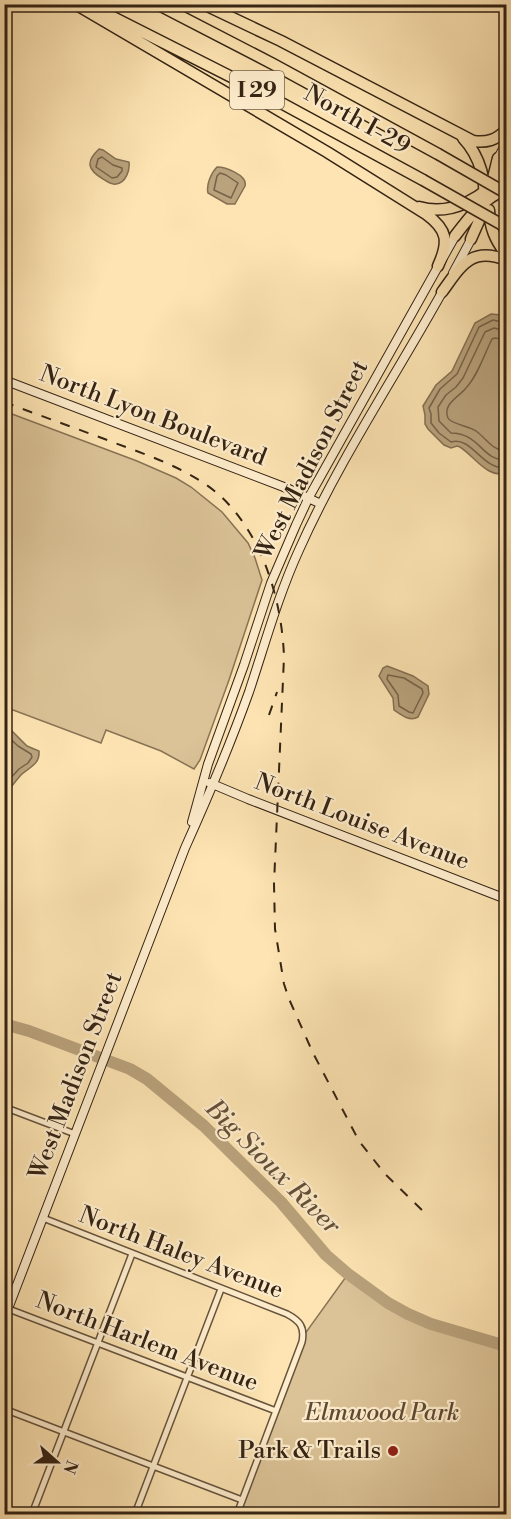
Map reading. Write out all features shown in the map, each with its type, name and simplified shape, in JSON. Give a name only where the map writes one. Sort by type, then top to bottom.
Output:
[{"type":"highway","points":[[75,4],[411,203],[434,220],[444,234],[445,249],[438,266]]},
{"type":"highway","name":"North I-29","points":[[88,4],[261,92],[507,227]]},
{"type":"highway","name":"North I-29","points":[[157,4],[438,154],[491,194]]},
{"type":"highway","points":[[203,4],[281,41],[473,141],[487,142],[498,138],[507,130]]},
{"type":"highway","points":[[458,134],[476,155],[491,194]]},
{"type":"highway","points":[[498,159],[491,194],[490,222],[494,235],[507,254]]},
{"type":"highway","points":[[471,239],[483,209],[507,171]]},
{"type":"highway","points":[[411,203],[428,209],[441,210],[491,194]]},
{"type":"highway","points":[[455,236],[472,213],[491,194]]},
{"type":"highway","points":[[442,292],[456,272],[469,259],[490,255],[507,260]]},
{"type":"main road","points":[[498,159],[507,143]]},
{"type":"main road","points":[[491,194],[507,176]]},
{"type":"main road","name":"West Madison Street","points":[[185,848],[208,764],[271,583],[296,525],[309,497],[455,236]]},
{"type":"main road","name":"West Madison Street","points":[[4,1319],[185,848],[249,692],[271,621],[298,552],[321,504],[471,239]]},
{"type":"main road","name":"North Lyon Boulevard","points":[[4,380],[309,497],[321,504]]},
{"type":"main road","name":"North Louise Avenue","points":[[204,780],[248,800],[507,899]]},
{"type":"main road","points":[[4,1511],[13,1515]]},
{"type":"street","points":[[4,1107],[75,1134]]},
{"type":"street","name":"North Haley Avenue","points":[[43,1218],[287,1314],[300,1322],[303,1328],[302,1342],[276,1411]]},
{"type":"street","points":[[32,1515],[132,1254]]},
{"type":"street","points":[[135,1515],[221,1289]]},
{"type":"street","name":"North Harlem Avenue","points":[[7,1308],[276,1411]]},
{"type":"street","points":[[4,1409],[242,1500]]},
{"type":"street","points":[[237,1515],[276,1411]]},
{"type":"green space","points":[[4,411],[176,478],[222,512],[248,543],[262,580],[229,680],[200,760],[194,769],[161,751],[106,730],[101,743],[5,707]]},
{"type":"green space","name":"Elmwood Park","points":[[348,1274],[410,1315],[445,1329],[506,1346],[506,1514],[236,1514],[304,1335]]},
{"type":"water","points":[[99,149],[116,159],[129,162],[125,179],[116,184],[110,183],[91,169],[90,162]]},
{"type":"water","points":[[217,167],[235,172],[245,182],[235,204],[227,204],[208,193],[210,179]]},
{"type":"water","points":[[491,314],[506,318],[506,473],[499,474],[481,466],[460,447],[451,448],[444,445],[425,424],[423,406],[436,385],[452,371],[475,323]]},
{"type":"water","points":[[387,666],[413,676],[428,686],[429,694],[418,717],[409,718],[394,710],[393,698],[379,676],[383,668]]},
{"type":"water","points":[[5,724],[27,746],[39,751],[39,755],[36,762],[5,794]]},
{"type":"waterway","name":"Big Sioux River","points":[[4,1024],[29,1031],[130,1069],[147,1079],[204,1126],[281,1202],[326,1255],[348,1274],[388,1303],[408,1314],[431,1324],[506,1346]]},
{"type":"railway","points":[[4,402],[142,453],[194,477],[217,493],[233,509],[257,547],[274,590],[284,657],[274,884],[275,929],[284,984],[313,1053],[359,1141],[385,1174],[426,1214]]},
{"type":"railway","points":[[269,715],[277,692]]},
{"type":"place","name":"Park & Trails","points":[[393,1451]]}]
